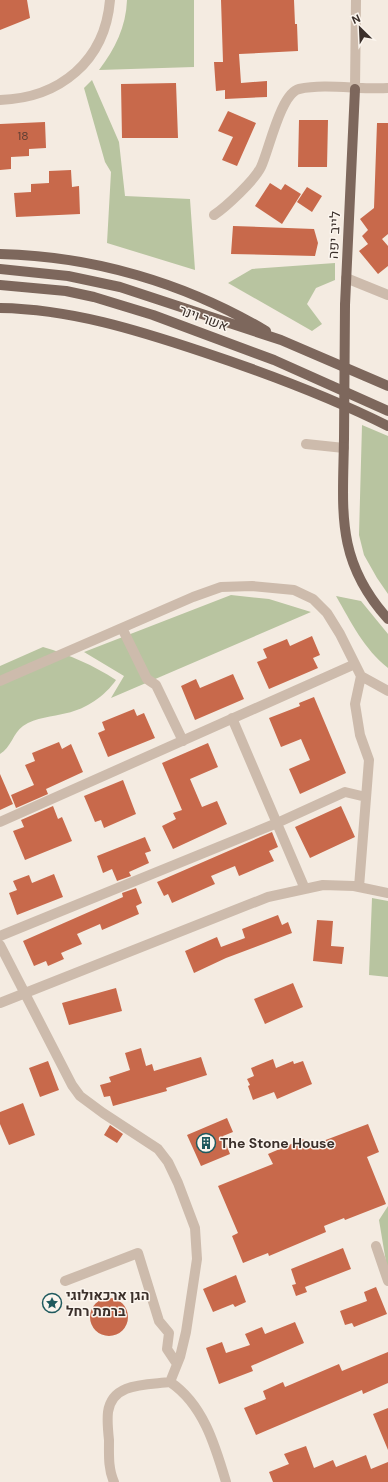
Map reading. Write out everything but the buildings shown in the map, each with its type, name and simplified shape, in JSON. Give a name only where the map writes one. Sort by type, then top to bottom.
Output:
[{"type":"main road","name":"לייב יפה","points":[[355,89],[345,305],[343,523],[348,547],[360,581],[388,619]]},
{"type":"main road","points":[[0,254],[25,254],[64,259],[166,283],[232,311],[281,340]]},
{"type":"main road","name":"אשר וינר","points":[[0,269],[40,272],[120,287],[281,340],[388,386]]},
{"type":"main road","name":"אשר וינר","points":[[0,286],[66,291],[94,297],[153,315],[274,360],[388,411]]},
{"type":"main road","points":[[0,308],[46,311],[80,316],[175,342],[269,374],[388,426]]},
{"type":"main road","points":[[379,608],[388,614]]},
{"type":"street","points":[[0,100],[23,98],[41,94],[71,77],[83,66],[100,40],[106,25],[110,0]]},
{"type":"street","name":"לייב יפה","points":[[355,89],[356,0]]},
{"type":"street","points":[[214,215],[225,207],[260,169],[286,101],[297,90],[318,87],[355,89],[388,88]]},
{"type":"street","points":[[346,278],[388,295]]},
{"type":"street","points":[[306,444],[344,443]]},
{"type":"street","points":[[0,681],[221,587],[252,586],[294,590],[313,599],[327,613],[361,676],[388,691]]},
{"type":"street","points":[[122,628],[147,679],[156,685],[183,741]]},
{"type":"street","points":[[0,822],[355,664]]},
{"type":"street","points":[[359,887],[369,760],[360,735],[355,704],[361,676]]},
{"type":"street","points":[[232,718],[304,889]]},
{"type":"street","points":[[0,936],[277,823],[345,792],[366,797]]},
{"type":"street","points":[[0,1003],[268,897],[323,885],[359,887],[388,893]]},
{"type":"street","points":[[0,945],[72,1085],[80,1096],[158,1149],[168,1162],[178,1184],[195,1228],[196,1259],[186,1332],[170,1382]]},
{"type":"street","points":[[376,1246],[388,1281]]},
{"type":"street","points":[[65,1281],[138,1253],[159,1321],[168,1333],[167,1349],[177,1364]]},
{"type":"street","points":[[114,1482],[109,1463],[108,1413],[111,1401],[116,1394],[128,1388],[170,1382],[189,1397],[202,1418],[218,1455],[226,1482]]},
{"type":"green space","points":[[127,0],[194,0],[194,67],[99,70],[115,46],[119,37]]},
{"type":"green space","points":[[92,80],[119,142],[125,196],[190,199],[195,270],[107,243],[111,172],[105,162],[84,88]]},
{"type":"green space","points":[[335,263],[335,280],[316,288],[307,304],[322,324],[312,331],[228,283],[252,269]]},
{"type":"green space","points":[[362,425],[388,436],[388,594],[364,555],[359,535]]},
{"type":"green space","points":[[231,595],[269,599],[311,612],[111,698],[124,676],[84,652]]},
{"type":"green space","points":[[336,596],[361,601],[388,634],[388,668],[379,661],[365,644]]},
{"type":"green space","points":[[43,647],[63,653],[81,661],[116,680],[101,696],[88,705],[67,713],[39,719],[23,726],[17,732],[7,748],[0,754],[0,666]]},
{"type":"green space","points":[[372,898],[388,901],[388,977],[369,975]]},
{"type":"green space","points":[[388,1206],[388,1268],[387,1268],[379,1220]]},
{"type":"place","name":"The Stone House","points":[[206,1143]]},
{"type":"place","name":"הגן ארכאולוגי ברמת רחל","points":[[52,1303]]}]
